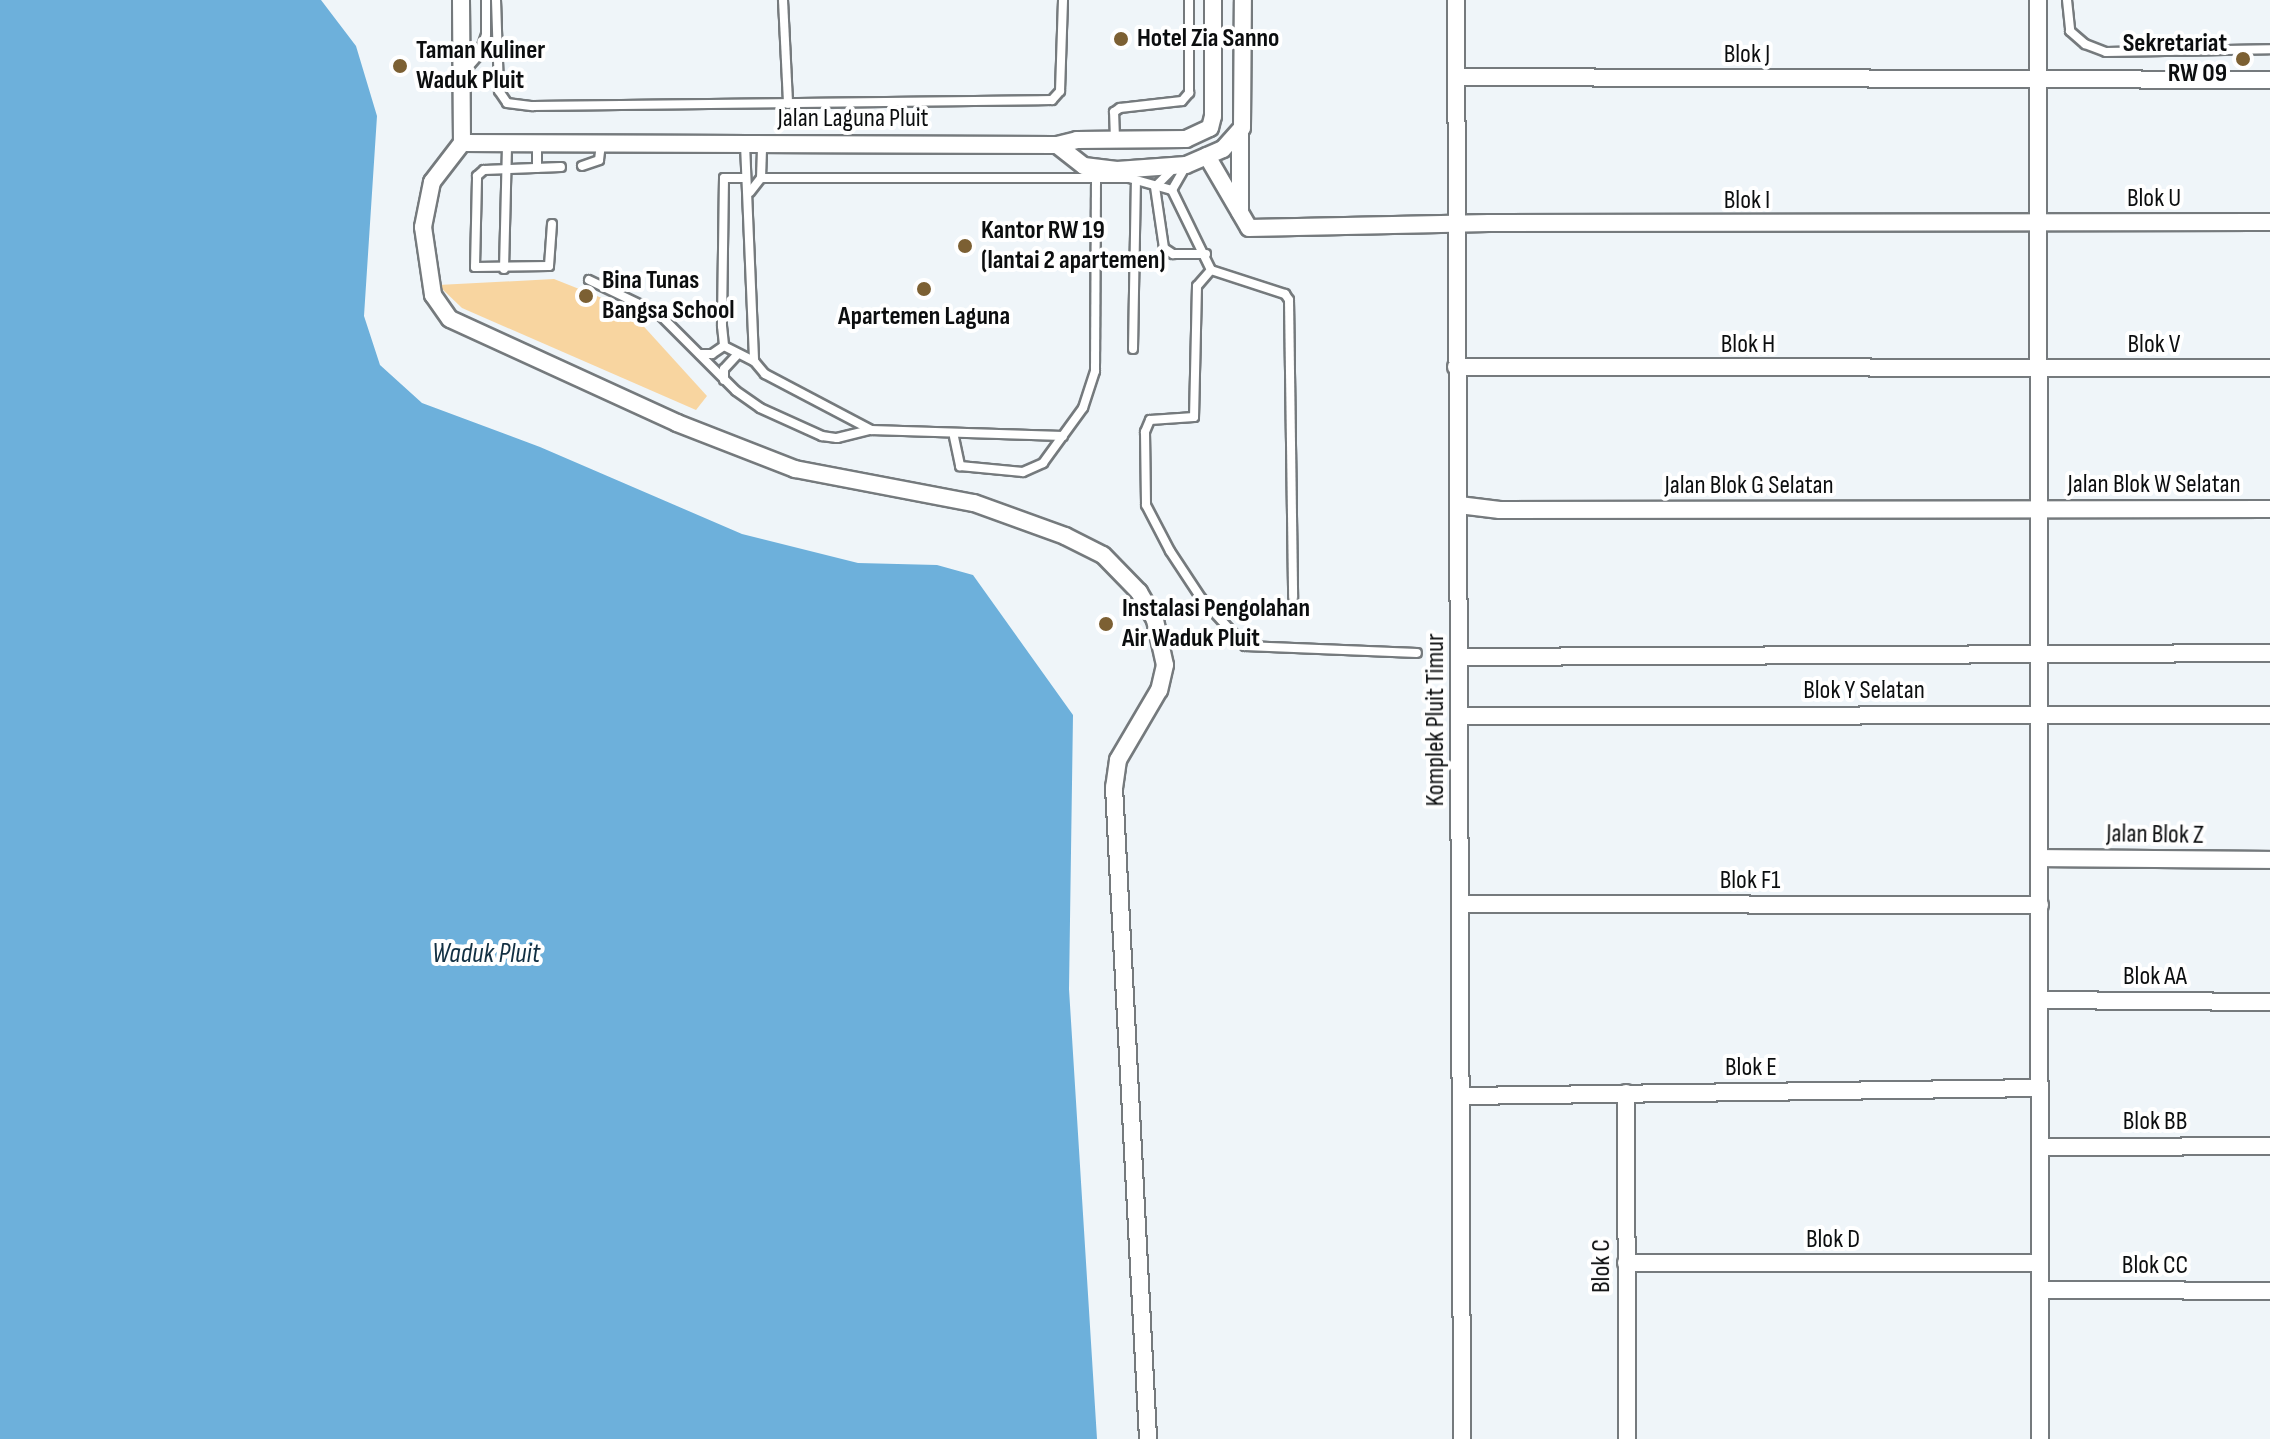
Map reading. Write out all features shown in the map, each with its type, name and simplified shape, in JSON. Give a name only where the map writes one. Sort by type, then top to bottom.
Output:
[{"type":"street","points":[[461,0],[462,143],[432,182],[424,203],[433,295],[450,319],[677,423],[795,469],[974,503],[1065,536],[1103,555],[1139,592],[1155,620],[1165,665],[1159,690],[1118,760],[1114,787],[1148,1439]]},
{"type":"street","name":"Jalan Laguna Pluit","points":[[462,143],[1057,145],[1196,136],[1210,128],[1214,99],[1213,0]]},
{"type":"street","points":[[1240,217],[1243,0]]},
{"type":"street","name":"Komplek Pluit Timur","points":[[1456,0],[1462,1439]]},
{"type":"street","points":[[2038,0],[2040,1439]]},
{"type":"street","name":"Blok J","points":[[1456,77],[2270,80]]},
{"type":"street","points":[[1057,145],[1084,166],[1181,166],[1207,156],[1240,134]]},
{"type":"street","points":[[1207,156],[1240,217]]},
{"type":"street","name":"Blok I","points":[[1240,217],[1249,228],[1455,223],[2039,223]]},
{"type":"street","name":"Blok U","points":[[2039,223],[2270,222]]},
{"type":"street","name":"Blok H","points":[[1456,367],[2039,369]]},
{"type":"street","name":"Blok V","points":[[2039,369],[2270,368]]},
{"type":"street","name":"Jalan Blok G Selatan","points":[[1459,505],[1500,510],[2039,509]]},
{"type":"street","name":"Jalan Blok W Selatan","points":[[2039,509],[2270,509]]},
{"type":"street","points":[[1460,657],[2270,653]]},
{"type":"street","name":"Blok Y Selatan","points":[[1459,716],[2270,715]]},
{"type":"street","name":"Jalan Blok Z","points":[[2040,858],[2270,860]]},
{"type":"street","name":"Blok F1","points":[[1461,904],[2040,905]]},
{"type":"street","name":"Blok AA","points":[[2039,1000],[2270,1002]]},
{"type":"street","name":"Blok E","points":[[1462,1096],[2040,1088]]},
{"type":"street","name":"Blok C","points":[[1626,1093],[1627,1439]]},
{"type":"street","name":"Blok BB","points":[[2040,1147],[2270,1146]]},
{"type":"street","name":"Blok D","points":[[1626,1263],[2040,1263]]},
{"type":"street","name":"Blok CC","points":[[2040,1290],[2270,1291]]},
{"type":"lane","points":[[462,76],[479,55],[486,35],[486,0]]},
{"type":"lane","points":[[496,0],[499,91],[507,103],[788,104],[1052,100],[1060,91],[1063,0]]},
{"type":"lane","points":[[783,0],[788,104]]},
{"type":"lane","points":[[1115,140],[1114,112],[1120,108],[1182,101],[1189,93],[1189,0]]},
{"type":"lane","points":[[2067,0],[2070,31],[2085,44],[2106,52],[2270,49]]},
{"type":"lane","points":[[754,142],[746,178],[750,192],[754,361]]},
{"type":"lane","points":[[750,192],[761,178],[754,142]]},
{"type":"lane","points":[[504,269],[504,168],[507,143]]},
{"type":"lane","points":[[537,143],[537,168]]},
{"type":"lane","points":[[582,166],[599,160],[601,143]]},
{"type":"lane","points":[[1155,187],[1181,166]]},
{"type":"lane","points":[[1181,166],[1172,190],[1206,254],[1211,270]]},
{"type":"lane","points":[[552,224],[549,266],[475,267],[477,176],[504,168],[561,167]]},
{"type":"lane","points":[[724,346],[724,178],[746,178]]},
{"type":"lane","points":[[761,178],[1129,178],[1136,184],[1172,190]]},
{"type":"lane","points":[[954,437],[960,466],[1013,473],[1037,467],[1086,401],[1095,371],[1096,178]]},
{"type":"lane","points":[[1133,349],[1136,184]]},
{"type":"lane","points":[[1155,187],[1164,248],[1173,254],[1206,254]]},
{"type":"lane","points":[[1211,270],[1285,294],[1289,300],[1293,597]]},
{"type":"lane","points":[[1211,270],[1197,286],[1194,417],[1150,420],[1145,432],[1146,505],[1170,551],[1209,608],[1245,646],[1417,653]]},
{"type":"lane","points":[[589,280],[658,313],[724,380],[760,408],[822,436],[837,438],[871,430],[954,437],[1063,436]]},
{"type":"lane","points":[[700,354],[712,354],[724,346]]},
{"type":"lane","points":[[724,346],[736,356],[754,361],[778,383],[871,430]]},
{"type":"lane","points":[[724,380],[724,369],[736,356]]},
{"type":"shaded area","points":[[554,279],[627,308],[707,396],[696,410],[462,308],[438,285]]},
{"type":"water","name":"Waduk Pluit","points":[[0,0],[321,0],[356,46],[377,116],[364,316],[380,365],[422,403],[540,447],[742,534],[858,563],[937,565],[973,575],[1073,715],[1069,989],[1097,1439],[0,1439]]},
{"type":"place","name":"Hotel Zia Sanno","points":[[1121,39]]},
{"type":"place","name":"Sekretariat RW 09","points":[[2243,59]]},
{"type":"place","name":"Taman Kuliner Waduk Pluit","points":[[400,66]]},
{"type":"place","name":"Kantor RW 19 (lantai 2 apartemen)","points":[[965,246]]},
{"type":"place","name":"Apartemen Laguna","points":[[924,289]]},
{"type":"place","name":"Bina Tunas Bangsa School","points":[[586,296]]},
{"type":"place","name":"Instalasi Pengolahan Air Waduk Pluit","points":[[1106,624]]}]
